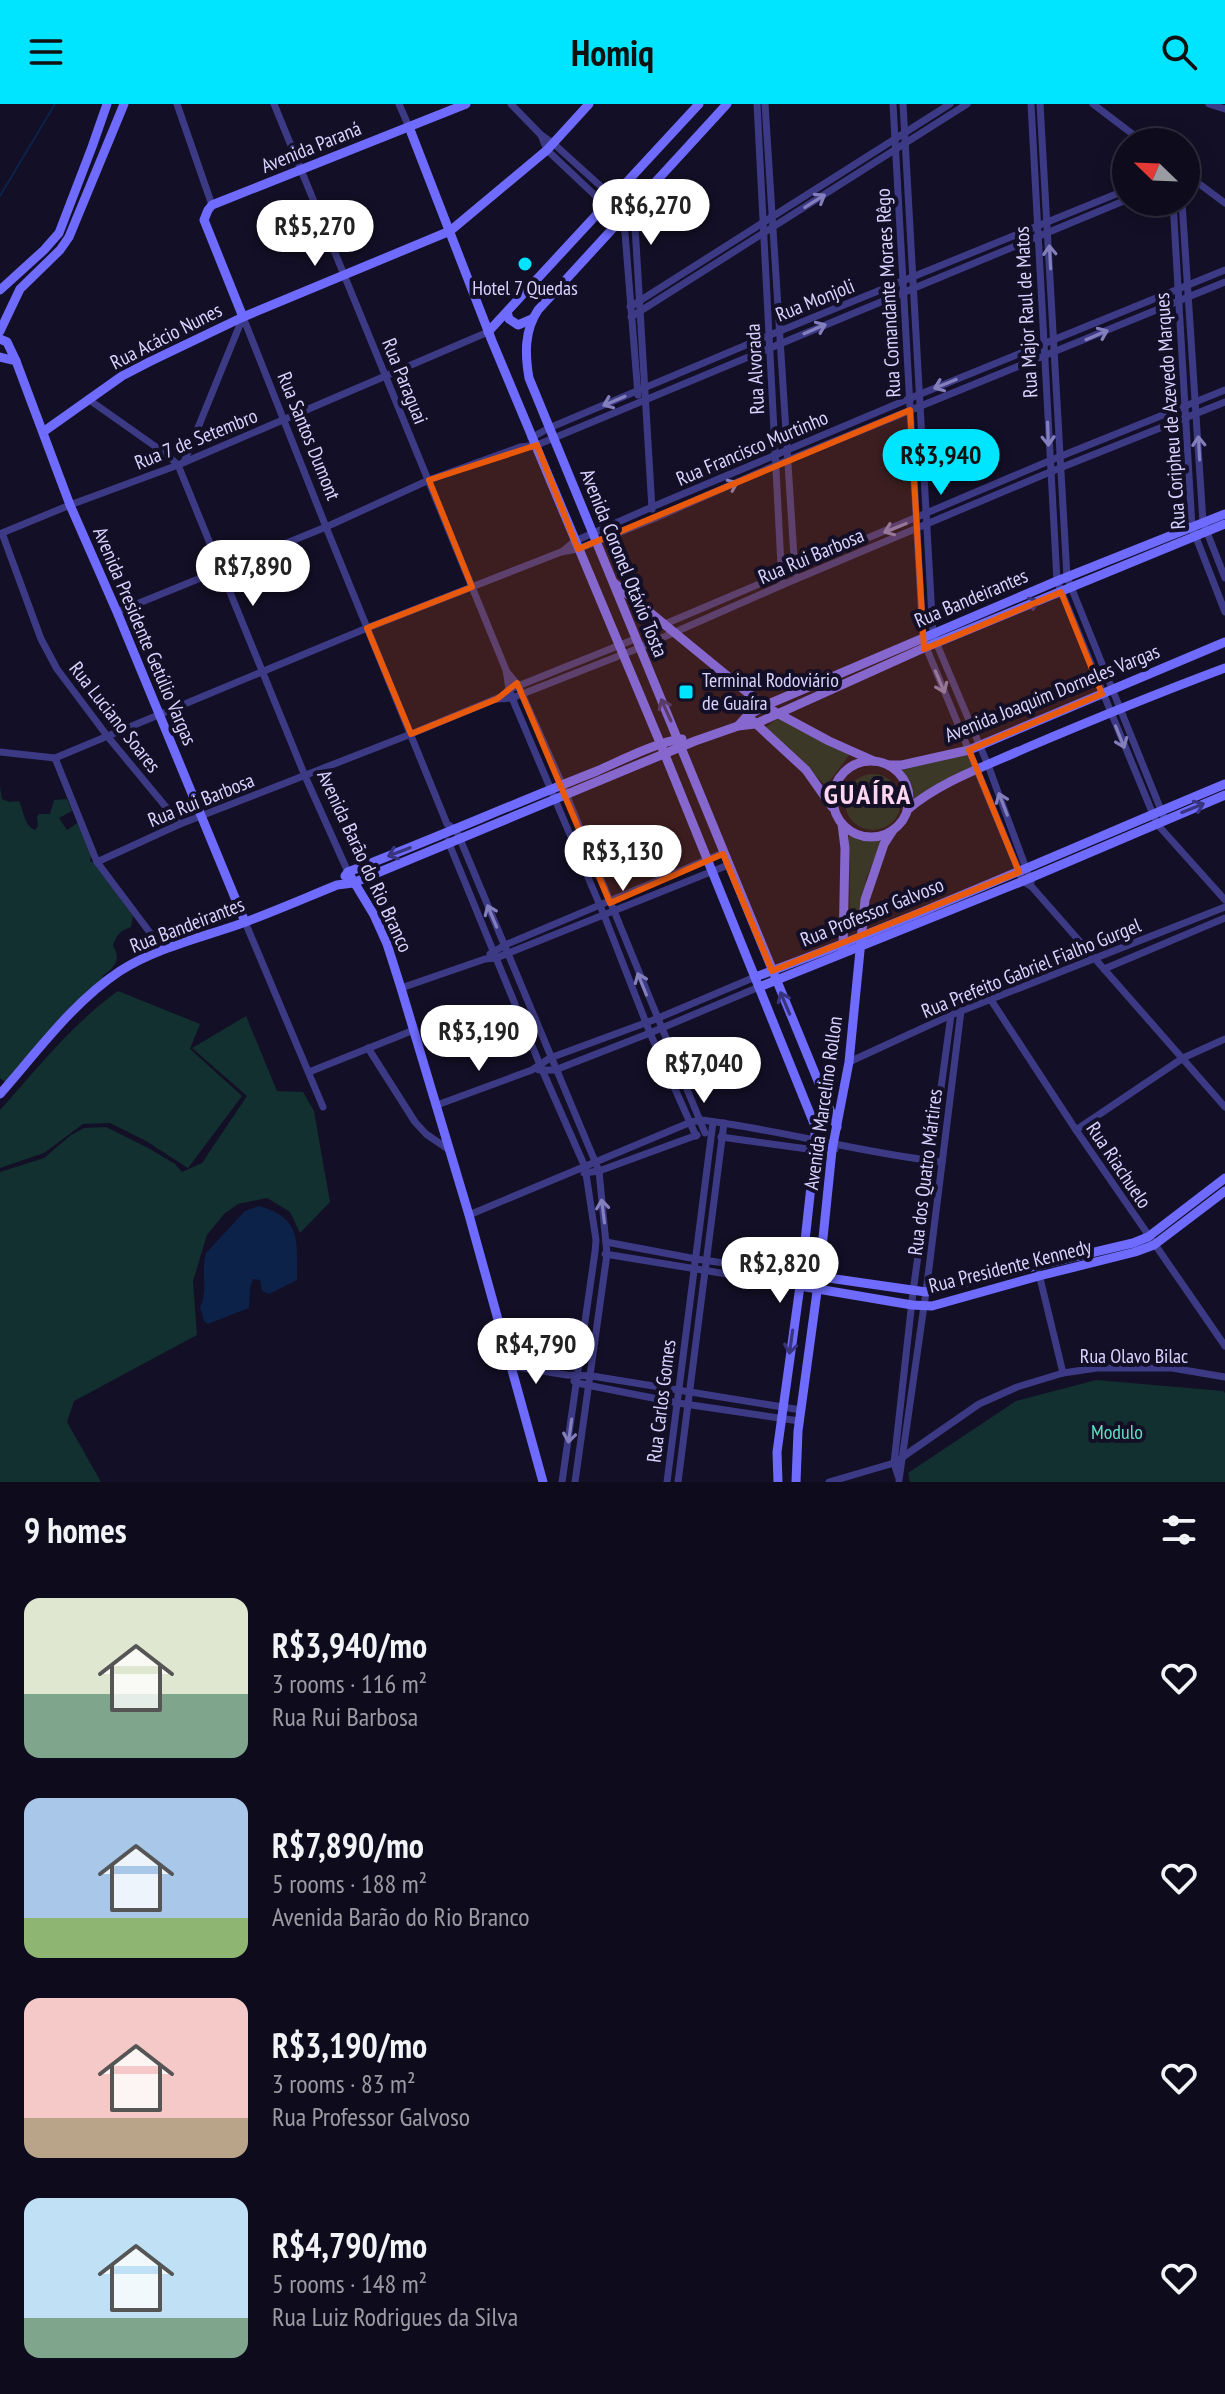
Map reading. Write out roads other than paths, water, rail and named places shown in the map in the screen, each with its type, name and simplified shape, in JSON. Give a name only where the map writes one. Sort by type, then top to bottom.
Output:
[{"type":"street","points":[[0,290],[59,233],[107,104]]},
{"type":"street","points":[[0,331],[20,289],[69,237],[124,104]]},
{"type":"street","name":"Rua Santos Dumont","points":[[177,104],[212,205],[204,220],[452,834],[506,950],[599,1171],[607,1254],[575,1482]]},
{"type":"street","name":"Rua Paraguai","points":[[274,104],[506,670],[512,698],[650,1033],[691,1122],[704,1134]]},
{"type":"street","points":[[399,104],[409,127]]},
{"type":"street","name":"Avenida Paraná","points":[[212,205],[466,104]]},
{"type":"street","points":[[511,104],[550,147],[609,202],[625,233],[631,317],[646,412],[653,519]]},
{"type":"street","name":"Rua Acácio Nunes","points":[[43,432],[122,376],[243,317],[450,231],[550,147],[589,104]]},
{"type":"street","points":[[488,332],[699,104]]},
{"type":"street","points":[[507,312],[509,319],[518,325],[532,319],[727,104]]},
{"type":"street","points":[[630,307],[950,104]]},
{"type":"street","points":[[631,317],[967,104]]},
{"type":"street","points":[[1031,104],[1040,104]]},
{"type":"street","name":"Rua Major Raul de Matos","points":[[1031,104],[1053,525],[1064,584],[1081,640],[1107,692]]},
{"type":"street","name":"Rua Major Raul de Matos","points":[[1040,104],[1064,523],[1064,584],[1091,637],[1107,692],[1160,820],[1225,900]]},
{"type":"street","points":[[1093,104],[1125,128]]},
{"type":"street","points":[[1209,104],[1225,109]]},
{"type":"street","points":[[894,106],[903,105]]},
{"type":"street","name":"Rua Comandante Moraes Rêgo","points":[[903,105],[914,287],[910,410],[921,582],[930,641],[969,750],[1026,877],[1225,1107]]},
{"type":"street","name":"Rua Alvorada","points":[[761,106],[765,179],[763,221],[779,331],[796,579]]},
{"type":"street","name":"Rua Comandante Moraes Rêgo","points":[[894,106],[904,281],[920,406],[930,581],[930,641],[988,765],[1026,877]]},
{"type":"street","points":[[929,117],[934,125]]},
{"type":"street","name":"Avenida Coronel Otávio Tosta","points":[[409,127],[488,332],[663,750],[815,1126]]},
{"type":"street","points":[[1033,146],[1043,145]]},
{"type":"street","name":"Rua Alvorada","points":[[765,179],[772,227],[770,335],[782,585]]},
{"type":"street","points":[[1035,186],[1045,185]]},
{"type":"street","points":[[1200,185],[1225,203]]},
{"type":"street","name":"Rua Monjoli","points":[[117,612],[326,527],[429,480],[535,441],[642,390],[779,331],[1112,195]]},
{"type":"street","points":[[1108,197],[1111,206]]},
{"type":"street","points":[[609,202],[628,211],[635,226],[640,311],[638,351]]},
{"type":"street","name":"Rua Monjoli","points":[[551,432],[643,400],[1111,206]]},
{"type":"street","points":[[900,216],[909,215]]},
{"type":"street","points":[[1066,215],[1069,224]]},
{"type":"street","name":"Rua Coripheu de Azevedo Marques","points":[[1174,216],[1194,532],[1225,612]]},
{"type":"street","name":"Rua Coripheu de Azevedo Marques","points":[[1183,216],[1204,527],[1225,578]]},
{"type":"street","points":[[991,245],[994,255]]},
{"type":"street","points":[[1175,251],[1186,250]]},
{"type":"street","points":[[959,258],[963,267]]},
{"type":"street","points":[[700,262],[705,270]]},
{"type":"street","points":[[1222,272],[1223,282]]},
{"type":"street","name":"Rua Francisco Murtinho","points":[[594,538],[652,507],[1222,272]]},
{"type":"street","name":"Rua Francisco Murtinho","points":[[0,752],[55,758],[367,628],[594,538],[653,519],[776,465],[1223,282]]},
{"type":"street","points":[[871,294],[875,304]]},
{"type":"street","points":[[1042,300],[1052,298]]},
{"type":"street","points":[[840,307],[843,317]]},
{"type":"street","points":[[1122,312],[1126,323]]},
{"type":"street","points":[[181,464],[243,317]]},
{"type":"street","name":"Avenida Coronel Otávio Tosta","points":[[532,319],[528,333],[529,378],[837,1127]]},
{"type":"street","name":"Rua 7 de Setembro","points":[[2,533],[181,464],[488,332]]},
{"type":"street","points":[[1180,339],[1191,337]]},
{"type":"street","name":"Avenida Presidente Getúlio Vargas","points":[[0,339],[7,342],[16,361],[70,505],[245,922]]},
{"type":"street","points":[[1014,356],[1018,367]]},
{"type":"street","points":[[0,357],[16,361]]},
{"type":"street","points":[[702,364],[706,374]]},
{"type":"street","points":[[975,372],[979,383]]},
{"type":"street","name":"Rua Rui Barbosa","points":[[665,624],[1225,390]]},
{"type":"street","points":[[1047,393],[1057,392]]},
{"type":"street","name":"Avenida Barão do Rio Branco","points":[[88,399],[181,464],[305,776],[353,883],[374,915],[387,944],[469,1215],[543,1482]]},
{"type":"street","name":"Rua Rui Barbosa","points":[[497,699],[512,698],[570,675],[637,643],[675,631],[1050,472],[1225,402]]},
{"type":"street","points":[[847,425],[850,435]]},
{"type":"street","points":[[1121,432],[1123,443]]},
{"type":"street","points":[[914,464],[923,463]]},
{"type":"street","points":[[1190,486],[1201,484]]},
{"type":"street","points":[[987,489],[990,498]]},
{"type":"street","points":[[685,494],[688,504]]},
{"type":"street","name":"Rua Bandeirantes","points":[[337,885],[348,872],[508,813],[680,743],[755,724],[930,641],[1194,532],[1225,514]]},
{"type":"street","points":[[1053,525],[1064,523]]},
{"type":"street","name":"Rua Bandeirantes","points":[[1204,527],[1225,524]]},
{"type":"street","name":"Rua Luciano Soares","points":[[2,533],[41,639],[57,669],[180,824]]},
{"type":"street","points":[[854,545],[856,554]]},
{"type":"street","points":[[612,580],[764,706],[829,741],[889,765],[902,777],[908,793],[907,810],[902,822],[880,836],[866,837],[853,833],[842,824],[806,770],[747,716]]},
{"type":"street","points":[[921,582],[930,581]]},
{"type":"street","points":[[725,598],[728,608]]},
{"type":"street","points":[[1081,640],[1091,637]]},
{"type":"street","name":"Rua Bandeirantes","points":[[738,726],[747,716],[764,706],[930,641]]},
{"type":"street","name":"Avenida Joaquim Dorneles Vargas","points":[[889,765],[902,765],[980,746],[1225,642]]},
{"type":"street","name":"Rua Rui Barbosa","points":[[97,862],[201,815],[497,699],[509,689],[567,665],[621,650]]},
{"type":"street","points":[[567,665],[570,675]]},
{"type":"street","name":"Avenida Joaquim Dorneles Vargas","points":[[907,810],[937,789],[977,769],[1114,710],[1225,668]]},
{"type":"street","name":"Rua Paraguai","points":[[506,670],[518,685],[564,790],[656,1019],[701,1120],[704,1134]]},
{"type":"street","points":[[820,682],[824,693]]},
{"type":"street","points":[[531,742],[541,737]]},
{"type":"street","points":[[55,758],[97,862],[163,950]]},
{"type":"street","points":[[834,810],[833,795],[837,781],[847,769],[860,762],[874,761]]},
{"type":"street","name":"Rua Professor Galvoso","points":[[1160,820],[1225,784]]},
{"type":"street","points":[[681,795],[698,789]]},
{"type":"street","name":"Rua Professor Galvoso","points":[[538,1069],[555,1070],[650,1033],[773,975],[842,949],[862,936],[1026,877],[1118,834],[1225,795]]},
{"type":"street","points":[[842,824],[845,848],[842,949]]},
{"type":"street","name":"Avenida Marcelino Rollon","points":[[796,1482],[800,1415],[818,1288],[832,1147],[849,1062],[865,900],[884,844],[893,830]]},
{"type":"street","name":"Rua Santos Dumont","points":[[452,834],[538,1069],[586,1170],[596,1240],[562,1482]]},
{"type":"street","name":"Rua Bandeirantes","points":[[0,1094],[95,990],[121,970],[163,950],[245,922],[337,885],[353,883],[452,834]]},
{"type":"street","points":[[578,854],[588,849]]},
{"type":"street","points":[[401,988],[485,959],[602,911],[610,903],[723,853]]},
{"type":"street","points":[[602,911],[613,912],[728,865]]},
{"type":"street","name":"Rua Prefeito Gabriel Fialho Gurgel","points":[[849,1062],[951,1015],[1225,907]]},
{"type":"street","points":[[732,922],[748,914]]},
{"type":"street","name":"Rua Professor Galvoso","points":[[842,949],[861,947],[926,915]]},
{"type":"street","name":"Rua Prefeito Gabriel Fialho Gurgel","points":[[1104,969],[1225,918]]},
{"type":"street","points":[[245,922],[323,1107]]},
{"type":"street","points":[[1147,938],[1152,949]]},
{"type":"street","name":"Rua Professor Galvoso","points":[[437,1105],[538,1069],[550,1058],[757,982]]},
{"type":"street","name":"Rua Riachuelo","points":[[991,1000],[1151,1241],[1225,1346]]},
{"type":"street","name":"Rua dos Quatro Mártires","points":[[899,1481],[961,1011]]},
{"type":"street","name":"Rua dos Quatro Mártires","points":[[899,1481],[894,1463],[913,1292],[951,1015]]},
{"type":"street","points":[[309,1072],[414,1030]]},
{"type":"street","points":[[1076,1130],[1183,1058],[1225,1039]]},
{"type":"street","points":[[368,1048],[415,1122],[448,1149]]},
{"type":"street","points":[[671,1075],[679,1071]]},
{"type":"street","points":[[797,1083],[814,1073]]},
{"type":"street","points":[[586,1170],[596,1162],[701,1120],[767,1131],[815,1145]]},
{"type":"street","name":"Rua Carlos Gomes","points":[[667,1482],[696,1259],[704,1134],[713,1122]]},
{"type":"street","name":"Rua Carlos Gomes","points":[[678,1482],[724,1123]]},
{"type":"street","name":"Avenida Marcelino Rollon","points":[[778,1482],[777,1452],[800,1286],[815,1126]]},
{"type":"street","points":[[764,1143],[767,1131]]},
{"type":"street","points":[[469,1215],[577,1172],[599,1171],[704,1134],[764,1143],[845,1148],[942,1162]]},
{"type":"street","name":"Rua Presidente Kennedy","points":[[1151,1241],[1225,1178]]},
{"type":"street","name":"Rua Presidente Kennedy","points":[[596,1240],[696,1259],[926,1292],[1135,1252],[1225,1191]]},
{"type":"street","name":"Rua Presidente Kennedy","points":[[595,1252],[924,1306],[1038,1271]]},
{"type":"street","points":[[743,1277],[745,1266]]},
{"type":"street","points":[[1038,1271],[1063,1373]]},
{"type":"street","points":[[905,1364],[916,1365]]},
{"type":"street","points":[[510,1366],[591,1381],[690,1391],[800,1415]]},
{"type":"street","name":"Rua Olavo Bilac","points":[[829,1482],[903,1459],[979,1404],[1017,1387],[1063,1373],[1097,1368],[1172,1368],[1225,1377]]},
{"type":"street","points":[[591,1381],[678,1403],[782,1412]]},
{"type":"water","points":[[259,1206],[273,1211],[290,1224],[296,1243],[297,1280],[269,1294],[262,1291],[260,1280],[253,1279],[249,1308],[208,1324],[200,1307],[204,1294],[206,1253],[245,1211]]},
{"type":"waterway","points":[[0,196],[55,104]]},
{"type":"place","name":"Hotel 7 Quedas","points":[[525,264]]},
{"type":"place","name":"Terminal Rodoviário de Guaíra","points":[[686,692]]},
{"type":"district","name":"GUAÍRA","points":[[868,793]]},
{"type":"park label","name":"Modulo","points":[[1117,1432]]}]
